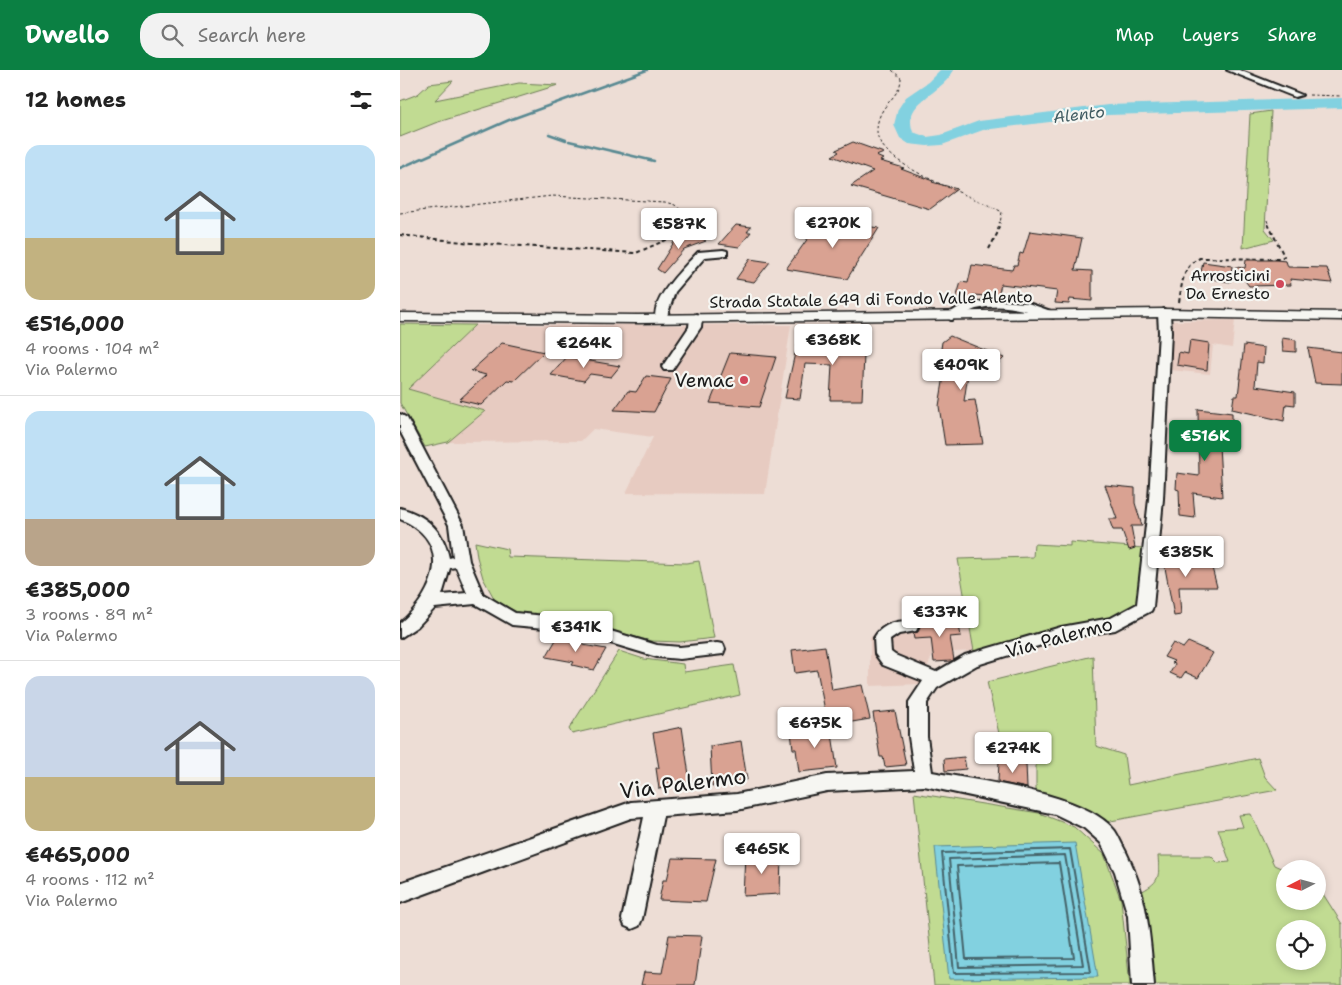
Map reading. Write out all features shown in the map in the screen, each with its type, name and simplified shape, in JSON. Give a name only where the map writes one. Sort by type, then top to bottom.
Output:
[{"type":"main road","name":"Strada Statale 649 di Fondo Valle Alento","points":[[400,317],[661,319],[1171,313],[1342,316]]},
{"type":"street","points":[[1231,70],[1298,95]]},
{"type":"street","points":[[661,319],[661,310],[666,297],[702,254],[723,253]]},
{"type":"street","name":"Via Palermo","points":[[924,778],[918,737],[918,702],[931,683],[971,660],[1062,633],[1115,624],[1144,607],[1156,499],[1165,332],[1171,313]]},
{"type":"street","points":[[668,367],[695,327],[696,318]]},
{"type":"street","points":[[400,418],[456,525],[461,561],[477,598]]},
{"type":"street","points":[[400,514],[428,528],[435,536],[440,545],[442,564],[431,602],[419,616],[400,632]]},
{"type":"street","points":[[442,564],[461,561]]},
{"type":"street","points":[[431,602],[477,598],[512,618],[574,627],[656,651],[680,653],[718,649]]},
{"type":"street","points":[[910,627],[894,628],[887,632],[882,638],[883,654],[889,660],[937,680]]},
{"type":"street","name":"Via Palermo","points":[[400,893],[438,881],[631,810],[737,802],[827,783],[924,778],[1058,806],[1091,822],[1108,838],[1125,871],[1138,916],[1143,985]]},
{"type":"street","points":[[632,919],[654,817],[652,808]]},
{"type":"path","points":[[892,70],[902,81],[901,88],[879,115],[878,134],[882,146],[902,165],[916,173],[986,202],[1002,212],[997,234],[989,248]]},
{"type":"path","points":[[1298,95],[1342,96]]},
{"type":"path","points":[[400,213],[552,196],[640,199],[665,202],[675,205],[687,216],[683,223],[662,244],[650,250],[636,253],[498,244],[400,235]]},
{"type":"path","points":[[1171,313],[1188,263],[1193,260],[1200,258],[1280,259],[1284,256],[1282,248],[1268,227],[1267,220]]},
{"type":"shaded area","points":[[1235,320],[1232,348],[1213,345],[1210,374],[1170,370],[1170,321]]},
{"type":"shaded area","points":[[475,325],[791,325],[765,494],[626,493],[653,437],[593,429],[581,441],[448,442],[485,411],[407,389]]},
{"type":"shaded area","points":[[968,617],[974,651],[933,653],[921,684],[870,686],[870,638],[884,624]]},
{"type":"green space","points":[[453,81],[435,100],[519,83],[558,85],[435,123],[400,137],[400,101],[418,94],[429,84]]},
{"type":"green space","points":[[1271,111],[1265,229],[1274,240],[1243,248],[1250,114]]},
{"type":"green space","points":[[400,324],[475,325],[408,389],[485,411],[448,442],[425,447],[400,403]]},
{"type":"green space","points":[[475,542],[507,549],[508,557],[686,563],[699,561],[714,638],[680,642],[651,641],[598,627],[517,612],[495,600],[483,578]]},
{"type":"green space","points":[[1070,542],[1144,548],[1141,607],[1112,624],[975,657],[958,559],[1033,557],[1034,544],[1070,546]]},
{"type":"green space","points":[[619,651],[644,659],[683,664],[684,672],[734,665],[740,695],[572,734],[569,729]]},
{"type":"green space","points":[[1093,656],[1096,746],[1124,755],[1128,785],[1258,758],[1265,777],[1277,790],[1100,823],[1036,793],[1036,760],[1004,755],[987,682]]},
{"type":"green space","points":[[914,793],[1039,813],[1074,827],[1104,854],[1121,900],[1130,985],[934,985]]},
{"type":"green space","points":[[1251,814],[1276,866],[1276,910],[1326,910],[1326,899],[1342,924],[1342,985],[1151,985],[1139,893],[1151,886],[1157,879],[1159,870],[1158,856],[1211,856],[1218,863],[1230,862],[1218,829],[1243,827],[1239,815]]},
{"type":"water","points":[[1075,843],[1098,977],[949,979],[935,847]]},
{"type":"building","points":[[853,142],[884,153],[876,156],[883,159],[880,161],[904,168],[901,169],[932,182],[957,189],[930,209],[851,186],[873,171],[832,156],[839,152],[836,150]]},
{"type":"building","points":[[821,220],[879,228],[847,279],[786,269]]},
{"type":"building","points":[[736,225],[751,227],[747,232],[751,232],[739,247],[719,244]]},
{"type":"building","points":[[1030,231],[1082,238],[1075,270],[1092,271],[1092,301],[1070,299],[1069,304],[1055,303],[1057,291],[1001,284],[998,297],[973,295],[972,301],[956,299],[961,282],[968,283],[972,265],[1012,270],[1014,265],[1017,265],[1020,253],[1023,254]]},
{"type":"building","points":[[693,233],[706,241],[684,249],[663,273],[657,269],[676,239]]},
{"type":"building","points":[[750,259],[770,262],[754,282],[736,279]]},
{"type":"building","points":[[1246,260],[1276,260],[1286,261],[1288,267],[1327,268],[1332,283],[1290,279],[1291,285],[1249,286],[1235,267],[1245,268]]},
{"type":"building","points":[[1203,262],[1232,266],[1230,282],[1200,277]]},
{"type":"building","points":[[833,332],[865,333],[862,400],[830,400],[832,365],[805,364],[800,399],[785,398],[799,335],[808,337],[806,352],[832,352]]},
{"type":"building","points":[[950,336],[1004,358],[993,369],[970,361],[964,401],[975,400],[983,444],[945,445],[939,406],[945,370],[938,369],[942,342]]},
{"type":"building","points":[[1282,338],[1296,340],[1296,352],[1283,351]]},
{"type":"building","points":[[1190,340],[1209,343],[1207,370],[1177,365],[1179,352],[1188,354]]},
{"type":"building","points":[[502,343],[544,352],[514,381],[507,380],[481,405],[459,400],[486,375],[471,371]]},
{"type":"building","points":[[1244,345],[1264,348],[1263,363],[1257,362],[1255,386],[1295,392],[1295,405],[1286,404],[1284,421],[1232,409],[1234,396],[1238,396]]},
{"type":"building","points":[[1308,348],[1342,352],[1342,384],[1315,383]]},
{"type":"building","name":"Vemac","points":[[730,353],[776,357],[759,407],[710,403]]},
{"type":"building","points":[[567,357],[620,366],[611,377],[590,374],[584,381],[551,375]]},
{"type":"building","points":[[646,376],[671,379],[654,412],[614,410],[628,391],[636,392]]},
{"type":"building","points":[[1198,409],[1232,413],[1232,430],[1218,428],[1222,497],[1193,493],[1195,518],[1180,516],[1179,490],[1176,489],[1177,473],[1199,476]]},
{"type":"building","points":[[1105,485],[1135,488],[1135,503],[1142,526],[1131,526],[1135,548],[1129,550],[1122,530],[1113,530],[1109,519],[1117,519]]},
{"type":"building","points":[[1163,557],[1181,557],[1186,563],[1211,564],[1217,587],[1179,587],[1181,615],[1174,616]]},
{"type":"building","points":[[958,621],[961,636],[950,637],[954,660],[934,662],[931,638],[914,639],[913,633],[918,632],[920,628],[918,624]]},
{"type":"building","points":[[557,638],[606,649],[594,670],[572,665],[574,662],[546,657]]},
{"type":"building","points":[[1188,642],[1213,653],[1198,678],[1185,672],[1181,678],[1170,673],[1175,664],[1172,663],[1174,661],[1164,657],[1173,643],[1183,648]]},
{"type":"building","points":[[825,646],[832,690],[862,685],[870,719],[828,726],[817,670],[795,673],[792,650]]},
{"type":"building","points":[[895,711],[906,765],[885,767],[883,757],[880,757],[873,713]]},
{"type":"building","points":[[682,727],[690,782],[659,789],[656,768],[659,768],[653,733]]},
{"type":"building","points":[[831,727],[837,768],[799,772],[796,749],[793,749],[791,732]]},
{"type":"building","points":[[741,741],[747,780],[712,786],[710,746]]},
{"type":"building","points":[[964,757],[966,769],[945,771],[944,759]]},
{"type":"building","points":[[999,761],[1026,764],[1027,788],[998,782]]},
{"type":"building","points":[[781,853],[780,894],[743,896],[745,855]]},
{"type":"building","points":[[672,858],[716,859],[706,902],[659,900],[663,880],[667,880]]},
{"type":"building","points":[[669,935],[702,936],[695,985],[641,985],[644,972],[662,973]]},
{"type":"waterway","points":[[400,168],[509,120],[647,70]]},
{"type":"waterway","name":"Alento","points":[[947,70],[940,79],[908,104],[902,125],[906,135],[915,140],[927,142],[942,140],[979,126],[1108,110],[1342,103]]},
{"type":"waterway","points":[[549,134],[566,140]]},
{"type":"waterway","points":[[569,141],[654,161]]},
{"type":"place","name":"Arrosticini Da Ernesto","points":[[1280,284]]},
{"type":"place","name":"Vemac","points":[[744,380]]}]
